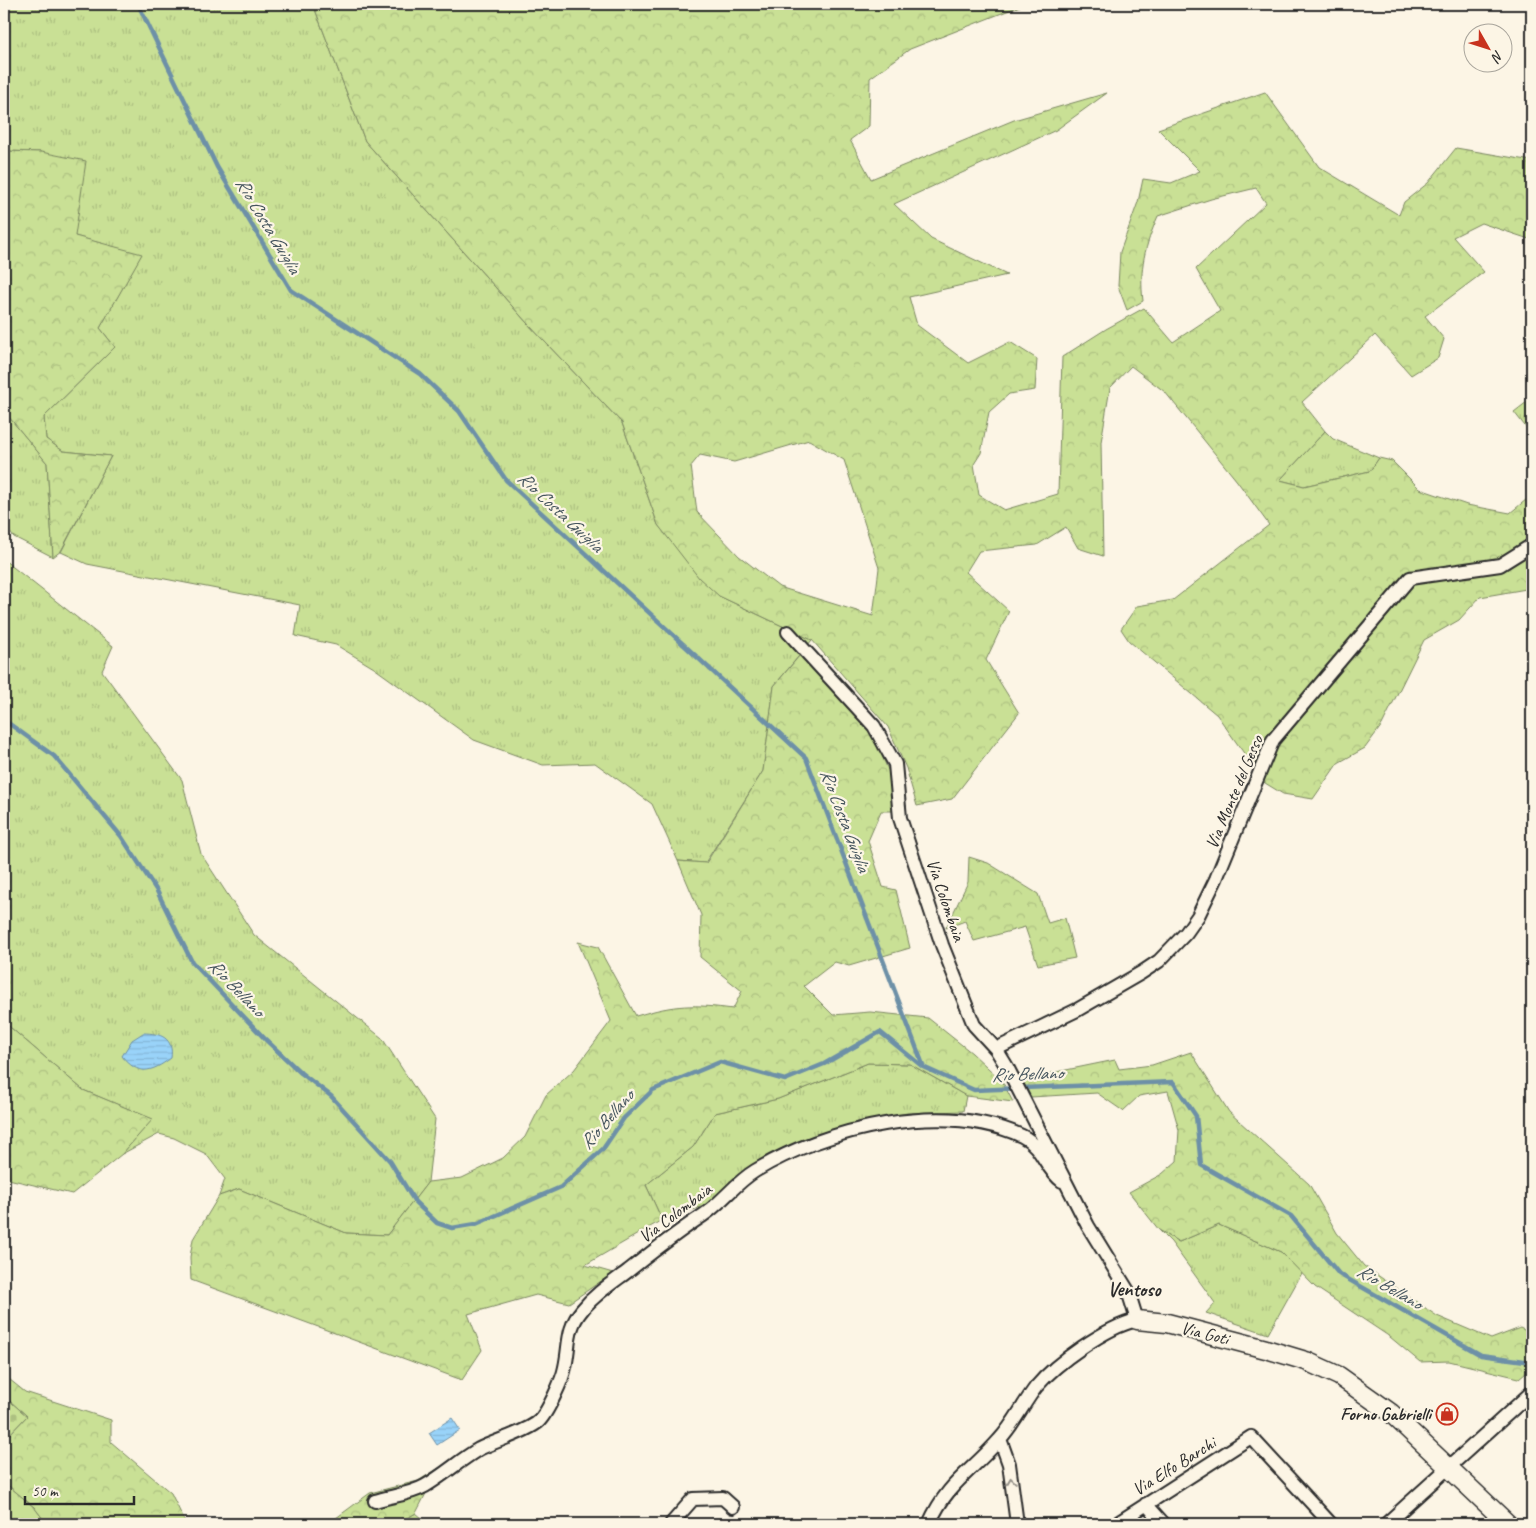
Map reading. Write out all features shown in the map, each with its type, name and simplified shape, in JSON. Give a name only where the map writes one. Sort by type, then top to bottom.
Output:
[{"type":"street","name":"Via Monte del Gesso","points":[[996,1049],[1077,1010],[1141,973],[1159,961],[1186,933],[1198,916],[1216,879],[1273,740],[1410,578],[1500,565],[1532,545]]},
{"type":"street","name":"Via Colombaia","points":[[788,632],[874,726],[895,764],[900,818],[942,946],[974,1025],[996,1049],[1014,1079],[1088,1226],[1128,1291],[1137,1320]]},
{"type":"street","name":"Via Colombaia","points":[[375,1501],[424,1487],[478,1450],[538,1422],[546,1410],[566,1368],[566,1352],[571,1328],[580,1312],[593,1298],[676,1234],[711,1210],[753,1172],[802,1148],[857,1130],[905,1121],[967,1120],[1023,1137],[1039,1150],[1053,1173],[1070,1187]]},
{"type":"street","name":"Via Goti","points":[[929,1524],[938,1504],[957,1480],[985,1456],[1000,1439],[1033,1391],[1050,1373],[1106,1333],[1137,1320],[1167,1323],[1266,1348],[1331,1372],[1351,1383],[1391,1413],[1508,1524]]},
{"type":"street","points":[[1386,1524],[1532,1392]]},
{"type":"street","name":"Via Elfo Barchi","points":[[1116,1524],[1251,1437],[1331,1524]]},
{"type":"street","points":[[1000,1439],[1009,1464],[1017,1524]]},
{"type":"street","points":[[671,1524],[693,1499],[723,1498],[733,1507]]},
{"type":"street","points":[[1146,1504],[1164,1524]]},
{"type":"green space","points":[[4,4],[313,4],[365,141],[528,324],[622,423],[658,525],[719,596],[812,640],[774,686],[763,771],[705,863],[678,861],[652,804],[595,763],[543,765],[474,740],[374,668],[336,645],[295,636],[300,605],[87,564],[61,552],[111,456],[63,451],[46,439],[44,417],[115,347],[100,328],[141,255],[75,236],[41,152],[4,151]]},
{"type":"green space","points":[[313,4],[1025,4],[910,49],[870,78],[869,126],[850,140],[871,179],[1014,120],[1107,93],[1056,130],[894,204],[931,239],[1007,275],[909,297],[917,325],[968,363],[1010,342],[1037,359],[1035,390],[1009,394],[989,412],[981,453],[974,464],[979,495],[1004,510],[1058,494],[1062,357],[1144,308],[1173,342],[1220,311],[1196,269],[1266,203],[1256,188],[1211,199],[1158,216],[1144,257],[1142,278],[1143,301],[1127,310],[1118,286],[1120,252],[1138,202],[1143,179],[1171,183],[1200,171],[1158,129],[1265,92],[1319,167],[1399,215],[1404,202],[1428,183],[1456,148],[1532,161],[1532,240],[1481,223],[1453,237],[1484,272],[1425,316],[1444,339],[1438,358],[1411,375],[1375,335],[1302,402],[1325,431],[1280,480],[1304,486],[1370,471],[1379,458],[1392,461],[1420,489],[1467,505],[1510,513],[1532,495],[1532,588],[1480,597],[1459,620],[1424,640],[1382,725],[1365,748],[1338,763],[1313,799],[1283,794],[1265,783],[1217,715],[1129,641],[1121,629],[1137,606],[1173,600],[1269,525],[1237,481],[1165,392],[1131,366],[1110,388],[1101,442],[1103,556],[1078,548],[1066,527],[1037,545],[979,551],[966,572],[1009,611],[986,660],[1019,713],[952,799],[917,806],[906,768],[888,727],[812,640],[719,596],[699,578],[658,525],[622,423],[528,324],[365,141]],"holes":[[[809,440],[844,460],[879,568],[873,616],[779,587],[739,556],[697,512],[691,466],[700,455],[734,462]]]},
{"type":"green space","points":[[4,151],[41,152],[86,161],[75,236],[142,254],[100,328],[115,347],[44,417],[46,439],[63,451],[111,456],[61,551],[53,557],[47,463],[4,411]]},
{"type":"green space","points":[[1532,398],[1532,435],[1514,412]]},
{"type":"green space","points":[[4,411],[47,463],[53,557],[14,537],[4,526]]},
{"type":"green space","points":[[1325,431],[1333,439],[1379,458],[1370,471],[1304,486],[1280,480]]},
{"type":"green space","points":[[4,560],[113,646],[102,671],[182,780],[201,854],[254,935],[382,1038],[435,1119],[428,1182],[387,1235],[346,1233],[239,1189],[219,1196],[225,1179],[206,1154],[174,1138],[159,1134],[122,1154],[152,1119],[83,1090],[4,1022]]},
{"type":"green space","points":[[800,655],[871,731],[889,772],[897,811],[881,811],[868,841],[883,887],[896,890],[910,948],[849,966],[835,962],[804,986],[833,1015],[870,1012],[928,1018],[972,1053],[1002,1081],[1013,1102],[966,1096],[910,1064],[868,1063],[778,1099],[715,1113],[693,1147],[646,1185],[662,1220],[585,1265],[613,1273],[569,1303],[536,1295],[468,1314],[482,1350],[462,1380],[191,1280],[190,1257],[193,1239],[219,1196],[239,1189],[346,1233],[387,1235],[428,1182],[462,1178],[503,1158],[525,1137],[546,1095],[574,1070],[611,1021],[578,942],[598,947],[636,1016],[662,1009],[684,1006],[733,1009],[742,991],[700,957],[701,915],[678,861],[706,863],[763,771],[774,686]]},
{"type":"green space","points":[[969,857],[988,863],[1038,894],[1048,923],[1065,918],[1075,958],[1038,965],[1025,927],[974,941],[965,921],[946,928],[968,882]]},
{"type":"green space","points":[[4,1022],[83,1090],[153,1119],[122,1154],[72,1194],[4,1178]]},
{"type":"green space","points":[[1191,1052],[1229,1112],[1309,1184],[1337,1233],[1364,1266],[1437,1316],[1491,1339],[1520,1328],[1532,1334],[1532,1367],[1519,1378],[1449,1361],[1420,1362],[1390,1337],[1315,1287],[1281,1252],[1219,1225],[1179,1242],[1159,1230],[1129,1192],[1162,1174],[1177,1161],[1179,1130],[1168,1091],[1139,1096],[1123,1111],[1097,1093],[1031,1097],[1022,1079],[1115,1060],[1119,1069],[1152,1065]]},
{"type":"green space","points":[[868,1063],[910,1064],[966,1096],[963,1111],[907,1113],[858,1123],[800,1141],[747,1168],[704,1206],[662,1220],[646,1185],[693,1147],[715,1113],[778,1099]]},
{"type":"green space","points":[[1219,1225],[1281,1252],[1302,1273],[1268,1334],[1206,1313],[1215,1303],[1171,1242],[1159,1230],[1179,1242]]},
{"type":"green space","points":[[4,1375],[25,1392],[111,1420],[111,1442],[171,1493],[186,1524],[47,1524],[34,1507],[4,1482],[4,1440],[27,1416],[4,1396]]},
{"type":"green space","points":[[4,1396],[27,1416],[4,1440]]},
{"type":"green space","points":[[439,1468],[416,1513],[396,1524],[328,1524],[370,1493],[418,1481]]},
{"type":"green space","points":[[4,1482],[34,1507],[47,1524],[4,1524]]},
{"type":"green space","points":[[416,1513],[429,1524],[396,1524]]},
{"type":"water","points":[[143,1033],[155,1034],[165,1038],[170,1046],[171,1058],[157,1067],[145,1070],[134,1067],[128,1062],[122,1056],[132,1040]]},
{"type":"water","points":[[452,1418],[460,1430],[437,1445],[429,1433]]},
{"type":"waterway","name":"Rio Costa Guiglia","points":[[138,4],[217,167],[291,290],[420,374],[459,411],[506,480],[806,758],[923,1065]]},
{"type":"waterway","name":"Rio Bellano","points":[[4,720],[54,756],[121,836],[157,891],[192,962],[265,1039],[301,1073],[331,1096],[390,1161],[415,1202],[437,1223],[452,1228],[476,1224],[561,1187],[603,1149],[624,1118],[653,1090],[720,1062],[785,1080],[824,1064],[880,1032],[923,1067],[974,1090],[1173,1082],[1196,1116],[1201,1165],[1291,1216],[1339,1274],[1481,1355],[1532,1362]]},
{"type":"place","name":"Forno Gabrielli","points":[[1447,1414]]},
{"type":"district","name":"Ventoso","points":[[1134,1289]]}]
